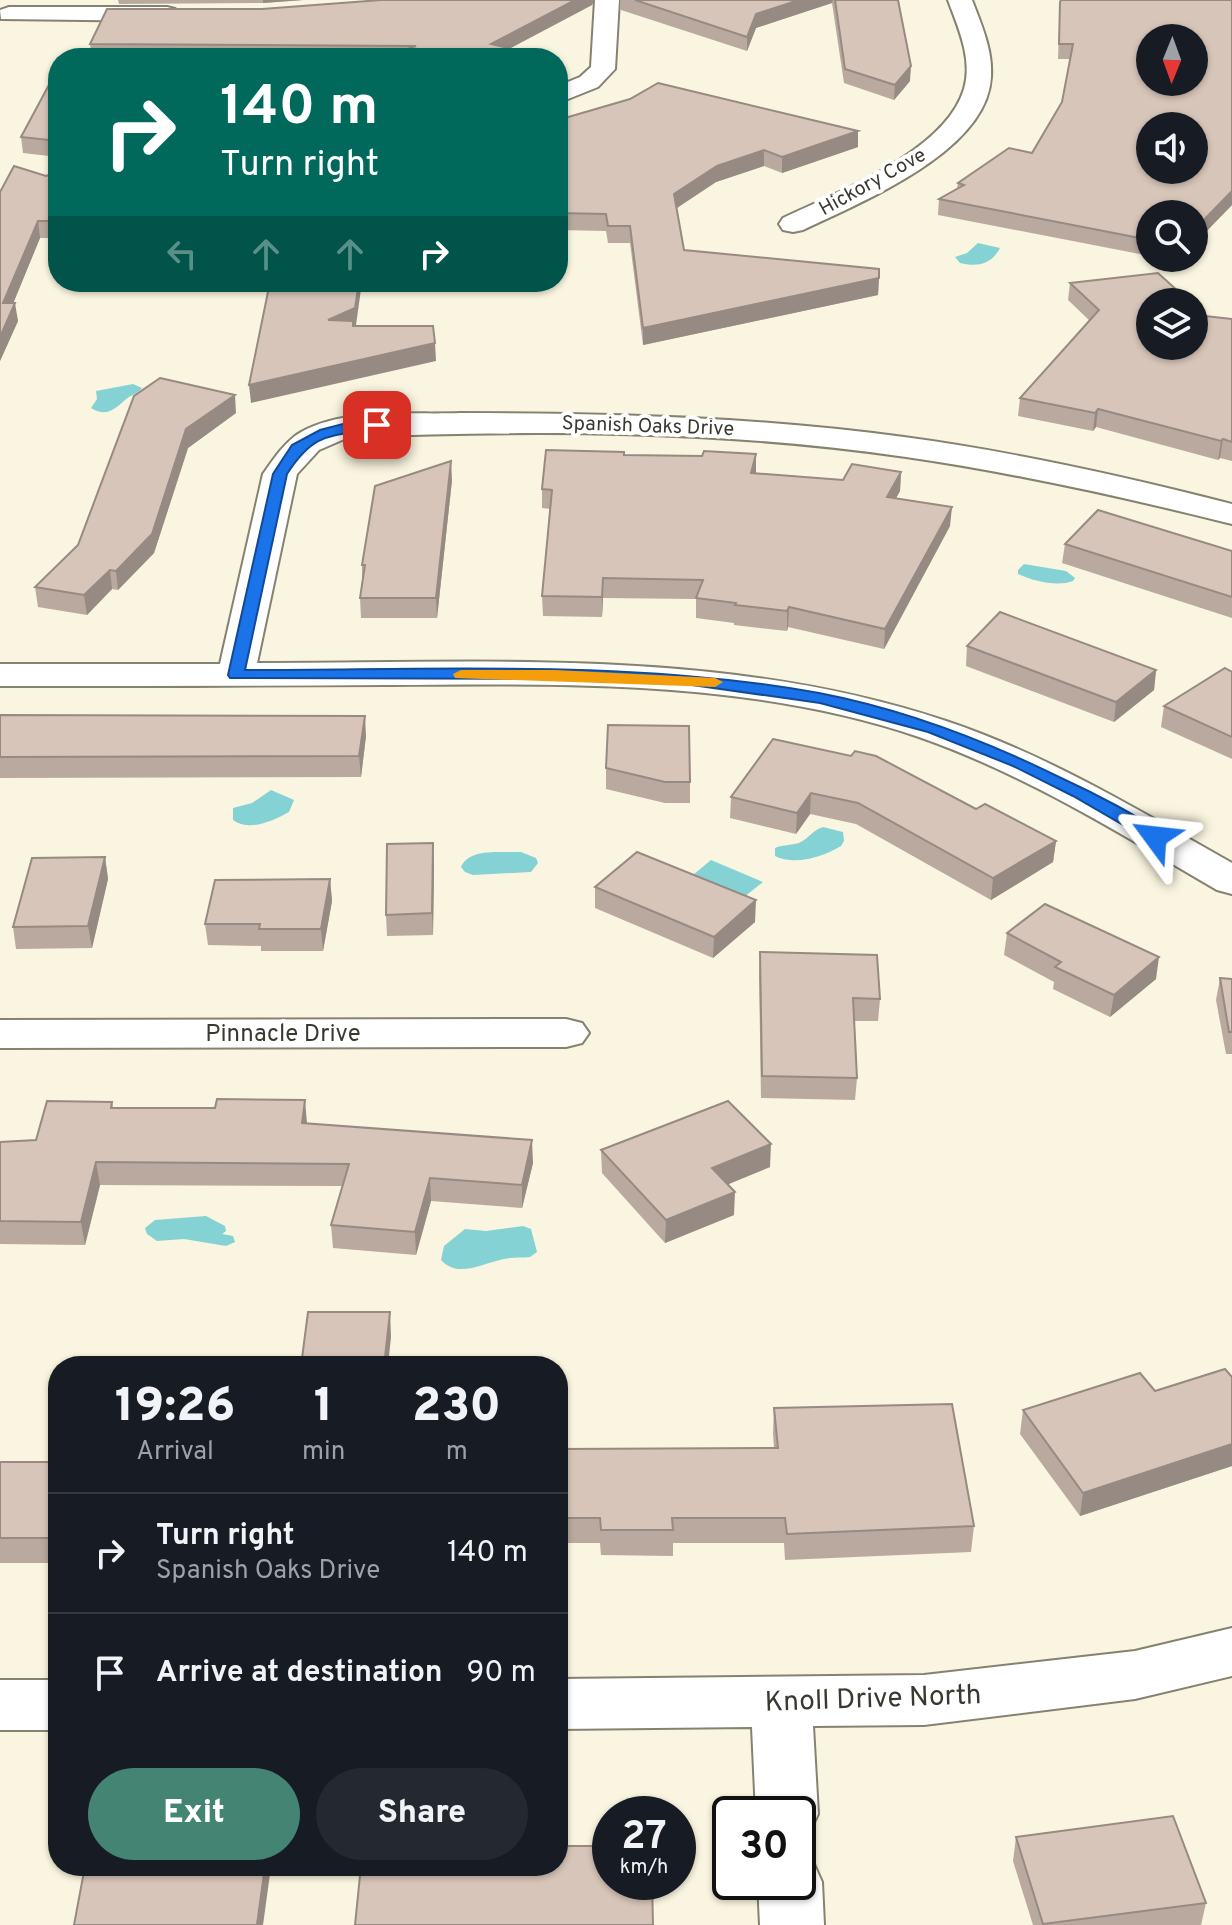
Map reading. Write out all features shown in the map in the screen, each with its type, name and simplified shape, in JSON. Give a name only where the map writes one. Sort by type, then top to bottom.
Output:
[{"type":"street","points":[[568,91],[589,82],[603,69],[607,0]]},
{"type":"street","name":"Hickory Cove","points":[[793,224],[911,164],[941,140],[962,116],[977,89],[976,45],[960,0]]},
{"type":"street","points":[[9,15],[185,13]]},
{"type":"street","name":"Spanish Oaks Drive","points":[[236,675],[280,474],[297,448],[325,433],[347,427],[536,421],[727,427],[853,438],[1044,468],[1232,514]]},
{"type":"street","points":[[0,675],[554,674],[743,685],[821,698],[933,729],[1018,763],[1079,793],[1232,881]]},
{"type":"street","name":"Pinnacle Drive","points":[[0,1034],[566,1033]]},
{"type":"street","name":"Knoll Drive North","points":[[568,1704],[924,1700],[1135,1675],[1232,1652]]},
{"type":"street","points":[[781,1701],[786,1796]]},
{"type":"street","points":[[0,1705],[48,1705]]},
{"type":"street","points":[[791,1900],[792,1925]]},
{"type":"water","points":[[978,243],[1000,248],[988,261],[978,264],[960,263],[955,257],[967,253]]},
{"type":"water","points":[[133,384],[142,388],[113,409],[101,412],[91,408],[97,399],[96,391]]},
{"type":"water","points":[[1024,564],[1066,571],[1075,578],[1060,583],[1038,581],[1018,574]]},
{"type":"water","points":[[271,790],[294,800],[289,812],[254,825],[233,820],[233,808],[252,803]]},
{"type":"water","points":[[823,827],[843,832],[841,846],[808,859],[791,860],[775,856],[775,848],[801,842]]},
{"type":"water","points":[[521,852],[536,858],[538,863],[531,872],[473,875],[461,867],[471,856],[479,854]]},
{"type":"water","points":[[711,860],[763,882],[744,897],[693,875]]},
{"type":"water","points":[[206,1216],[225,1226],[226,1231],[222,1234],[233,1236],[235,1242],[226,1246],[184,1239],[157,1241],[147,1234],[145,1228],[155,1220]]},
{"type":"water","points":[[523,1226],[531,1229],[537,1252],[530,1257],[507,1258],[463,1269],[448,1266],[441,1260],[444,1246],[465,1229],[486,1231]]},
{"type":"building","points":[[381,0],[575,0],[491,44],[508,48],[90,44],[107,9],[262,9]]},
{"type":"building","points":[[635,0],[799,0],[756,14],[747,37]]},
{"type":"building","points":[[835,0],[898,0],[911,66],[895,85],[845,69]]},
{"type":"building","points":[[1061,0],[1232,0],[1232,191],[1208,216],[1208,200],[1136,200],[1136,237],[939,199],[964,185],[958,183],[1009,148],[1032,153],[1062,102],[1073,44],[1059,44]]},
{"type":"building","points":[[658,83],[858,131],[782,157],[764,150],[717,166],[674,194],[684,250],[879,269],[879,278],[643,328],[630,226],[608,226],[606,214],[568,213],[568,117],[630,99]]},
{"type":"building","points":[[48,87],[48,140],[21,137]]},
{"type":"building","points":[[14,166],[48,175],[48,221],[38,221],[3,303],[15,303],[0,337],[0,192]]},
{"type":"building","points":[[1158,273],[1175,288],[1136,288],[1136,360],[1208,360],[1208,316],[1232,319],[1232,442],[1098,409],[1095,413],[1020,398],[1099,310],[1070,283]]},
{"type":"building","points":[[268,292],[357,292],[355,308],[328,320],[353,321],[353,326],[433,326],[435,343],[249,385]]},
{"type":"building","points":[[160,378],[235,395],[186,429],[152,534],[116,571],[110,570],[84,595],[35,587],[78,545],[134,396]]},
{"type":"building","points":[[546,450],[624,452],[624,455],[702,456],[704,451],[756,454],[751,473],[843,480],[852,464],[901,472],[887,497],[952,507],[885,629],[789,607],[787,611],[696,598],[703,580],[603,578],[602,597],[542,596],[552,490],[542,489]]},
{"type":"building","points":[[451,461],[436,598],[360,598],[375,486]]},
{"type":"building","points":[[1098,510],[1232,551],[1232,597],[1065,544]]},
{"type":"building","points":[[1000,612],[1156,670],[1116,702],[967,646]]},
{"type":"building","points":[[1225,668],[1232,672],[1232,737],[1164,706]]},
{"type":"building","points":[[0,715],[365,716],[359,756],[0,757]]},
{"type":"building","points":[[608,725],[689,726],[690,782],[665,782],[606,768]]},
{"type":"building","points":[[773,739],[851,756],[855,751],[876,756],[976,809],[985,804],[1056,841],[993,878],[858,803],[811,793],[797,813],[731,797]]},
{"type":"building","points":[[433,843],[432,913],[386,915],[387,844]]},
{"type":"building","points":[[637,852],[756,900],[714,937],[595,887]]},
{"type":"building","points":[[105,857],[88,926],[13,927],[32,858]]},
{"type":"building","points":[[330,879],[321,929],[259,929],[260,924],[205,924],[215,880]]},
{"type":"building","points":[[1045,904],[1159,957],[1114,995],[1055,967],[1061,962],[1007,933]]},
{"type":"building","points":[[760,952],[877,955],[880,999],[853,998],[857,1078],[762,1076]]},
{"type":"building","points":[[1220,978],[1232,979],[1232,1032],[1229,1032]]},
{"type":"building","points":[[217,1099],[305,1100],[302,1123],[532,1140],[522,1185],[430,1178],[415,1232],[331,1225],[349,1164],[96,1162],[81,1222],[0,1221],[0,1142],[36,1140],[47,1101],[112,1102],[111,1108],[215,1108]]},
{"type":"building","points":[[728,1101],[771,1144],[712,1168],[735,1192],[666,1220],[601,1150]]},
{"type":"building","points":[[308,1312],[390,1312],[385,1356],[302,1356]]},
{"type":"building","points":[[1225,1369],[1232,1377],[1232,1444],[1083,1493],[1023,1410],[1140,1373],[1155,1391]]},
{"type":"building","points":[[952,1404],[974,1526],[787,1534],[785,1518],[672,1518],[673,1530],[601,1530],[600,1518],[568,1518],[568,1449],[778,1448],[774,1408]]},
{"type":"building","points":[[0,1462],[48,1462],[48,1538],[0,1538]]},
{"type":"building","points":[[1173,1816],[1206,1903],[1043,1924],[1016,1837]]},
{"type":"building","points":[[568,1846],[592,1846],[592,1900],[652,1900],[653,1925],[355,1925],[360,1876],[568,1876]]},
{"type":"building","points":[[83,1876],[264,1876],[257,1925],[74,1925]]},
{"type":"slow traffic","points":[[461,674],[554,674],[715,682]]},
{"type":"route","points":[[377,425],[347,427],[325,433],[297,448],[280,474],[236,675],[554,674],[685,679],[821,698],[933,729],[1018,763],[1079,793],[1155,837]]}]
